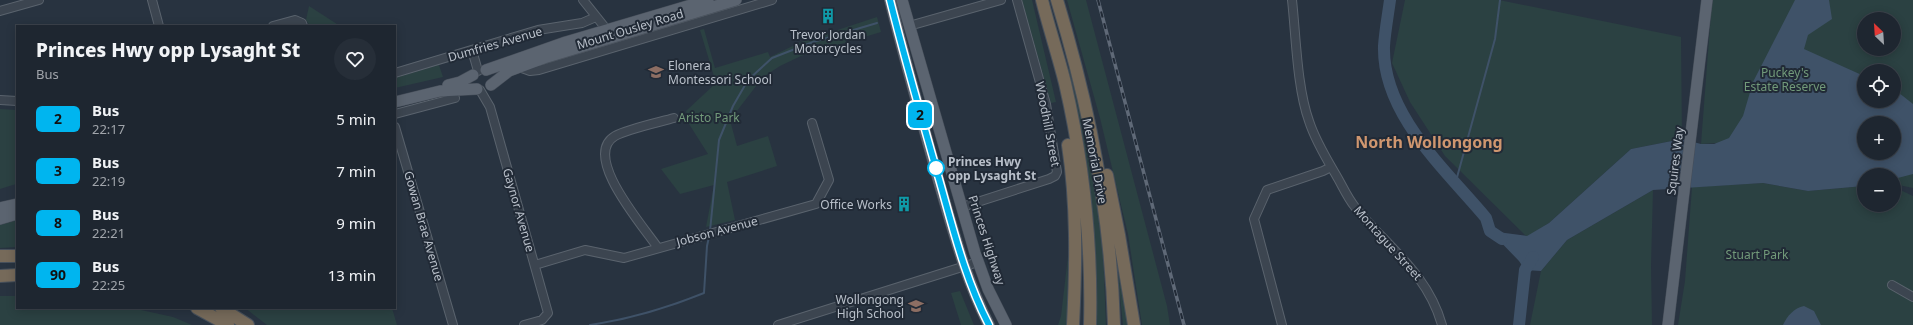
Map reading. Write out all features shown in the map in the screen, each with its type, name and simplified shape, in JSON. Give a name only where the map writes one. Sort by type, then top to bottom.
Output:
[{"type":"highway","name":"Memorial Drive","points":[[1042,0],[1064,82],[1078,156],[1088,243],[1090,325]]},
{"type":"highway","name":"Memorial Drive","points":[[1057,0],[1068,36],[1101,186],[1110,265],[1114,325]]},
{"type":"highway","points":[[1049,27],[1070,158],[1073,193],[1075,277],[1073,325]]},
{"type":"highway","points":[[1068,36],[1092,115],[1101,151],[1119,235],[1134,325]]},
{"type":"highway","points":[[0,256],[16,256]]},
{"type":"highway","points":[[0,260],[16,260]]},
{"type":"highway","points":[[0,276],[16,275]]},
{"type":"highway","points":[[199,309],[228,325]]},
{"type":"highway","points":[[223,309],[248,325]]},
{"type":"main road","name":"Mount Ousley Road","points":[[396,96],[456,83],[479,72],[607,30],[708,0]]},
{"type":"main road","name":"Mount Ousley Road","points":[[484,88],[504,74],[519,67],[736,0]]},
{"type":"main road","points":[[890,0],[905,60],[964,267],[989,325]]},
{"type":"main road","name":"Princes Highway","points":[[902,0],[978,262],[1006,325]]},
{"type":"main road","name":"Squires Way","points":[[1668,325],[1707,0]]},
{"type":"main road","points":[[479,72],[492,76],[484,88],[472,82],[479,72]]},
{"type":"main road","points":[[396,102],[440,91],[484,88]]},
{"type":"main road","points":[[944,197],[960,202]]},
{"type":"main road","points":[[0,208],[16,204]]},
{"type":"main road","points":[[0,219],[16,214]]},
{"type":"street","points":[[0,11],[40,0]]},
{"type":"street","points":[[152,0],[159,25]]},
{"type":"street","points":[[583,0],[607,30]]},
{"type":"street","name":"Mount Ousley Road","points":[[519,67],[528,71],[538,70],[772,0]]},
{"type":"street","points":[[909,26],[1001,0]]},
{"type":"street","name":"Woodhill Street","points":[[960,202],[1049,179],[1055,176],[1057,172],[1046,104],[1017,0]]},
{"type":"street","name":"Montague Street","points":[[1292,0],[1305,107],[1316,139],[1354,206],[1411,266],[1421,279],[1431,295],[1442,325]]},
{"type":"street","name":"Dumfries Avenue","points":[[396,73],[538,30],[582,22],[596,17]]},
{"type":"street","points":[[277,25],[295,20],[302,23],[303,25]]},
{"type":"street","points":[[472,50],[479,72]]},
{"type":"street","name":"Gaynor Avenue","points":[[484,88],[548,313],[542,320],[524,325]]},
{"type":"street","points":[[396,114],[455,98]]},
{"type":"street","points":[[0,100],[16,102]]},
{"type":"street","points":[[658,248],[612,181],[604,157],[607,144],[616,136],[674,118]]},
{"type":"street","name":"Jobson Avenue","points":[[535,266],[585,250],[624,258],[816,204],[829,180],[812,123]]},
{"type":"street","name":"Gowan Brae Avenue","points":[[396,130],[453,325]]},
{"type":"street","points":[[1282,325],[1254,218],[1267,190],[1331,167]]},
{"type":"street","points":[[778,325],[978,262]]},
{"type":"street","points":[[1892,285],[1913,297]]},
{"type":"green space","points":[[1022,0],[1032,0],[1056,102],[1051,103]]},
{"type":"green space","points":[[1067,0],[1086,0],[1167,306],[1170,325],[1142,325],[1128,234],[1100,118]]},
{"type":"green space","points":[[1405,0],[1499,0],[1681,37],[1682,139],[1631,149],[1549,223],[1527,237],[1445,156],[1410,102],[1392,63]]},
{"type":"green space","name":"Puckey's Estate Reserve","points":[[1712,0],[1913,0],[1913,188],[1901,185],[1901,168],[1857,168],[1857,173],[1716,143],[1701,144]]},
{"type":"green space","points":[[309,6],[338,25],[309,25],[306,20]]},
{"type":"green space","name":"Aristo Park","points":[[877,17],[881,32],[801,56],[780,66],[763,77],[730,120],[737,146],[768,136],[777,166],[727,182],[735,220],[706,227],[714,185],[680,194],[661,169],[708,154],[689,124],[686,111],[716,83],[700,30],[704,29],[715,68],[768,52],[770,57],[801,42]]},
{"type":"green space","points":[[439,65],[443,77],[396,88],[396,78]]},
{"type":"green space","points":[[1070,68],[1092,161],[1102,226],[1106,325],[1096,325],[1096,268],[1090,212],[1065,70]]},
{"type":"green space","points":[[0,109],[16,110],[16,184],[0,189]]},
{"type":"green space","name":"Stuart Park","points":[[1763,183],[1808,191],[1857,187],[1857,212],[1901,212],[1901,190],[1913,196],[1913,325],[1678,325],[1685,281],[1692,187]]},
{"type":"green space","points":[[1653,190],[1651,266],[1652,325],[1530,325],[1541,271],[1567,240]]},
{"type":"green space","points":[[16,220],[16,247],[0,248],[0,225]]},
{"type":"green space","points":[[1068,256],[1067,325],[1058,325],[1061,316]]},
{"type":"green space","points":[[1117,268],[1129,325],[1123,325]]},
{"type":"green space","points":[[960,291],[974,325],[961,325],[951,293]]},
{"type":"green space","points":[[0,296],[16,296],[16,309],[137,309],[173,317],[192,325],[0,325]]},
{"type":"green space","points":[[246,309],[392,309],[397,325],[267,325]]},
{"type":"water","points":[[1795,0],[1829,0],[1832,19],[1808,35],[1804,49],[1857,73],[1857,108],[1901,108],[1901,95],[1913,104],[1913,174],[1901,177],[1901,168],[1857,168],[1857,187],[1808,191],[1763,183],[1653,190],[1567,240],[1541,271],[1525,270],[1519,261],[1490,231],[1527,236],[1549,223],[1631,149],[1682,139],[1701,144],[1714,144],[1729,138],[1743,116],[1753,82]]},
{"type":"water","points":[[1804,306],[1814,311],[1821,325],[1783,325],[1791,313]]},
{"type":"waterway","points":[[1390,0],[1384,46],[1386,71],[1393,95],[1419,140],[1486,218],[1490,231],[1502,239]]},
{"type":"waterway","points":[[1456,181],[1495,39],[1500,0]]},
{"type":"waterway","points":[[710,231],[719,140],[733,106],[748,80],[772,58],[813,42],[877,23]]},
{"type":"waterway","points":[[590,325],[619,320],[648,312],[704,293],[709,237]]},
{"type":"waterway","points":[[1519,325],[1525,270],[1533,257]]},
{"type":"railway","points":[[1098,0],[1184,325]]},
{"type":"bus line","name":"2","points":[[890,0],[905,60],[962,258],[974,292],[989,325]]},
{"type":"place","name":"Trevor Jordan Motorcycles","points":[[828,16]]},
{"type":"place","name":"Elonera Montessori School","points":[[656,72]]},
{"type":"place","name":"Princes Hwy opp Lysaght St","points":[[936,168]]},
{"type":"place","name":"Office Works","points":[[904,204]]},
{"type":"place","name":"Wollongong High School","points":[[916,306]]},
{"type":"district","name":"North Wollongong","points":[[1429,142]]}]
